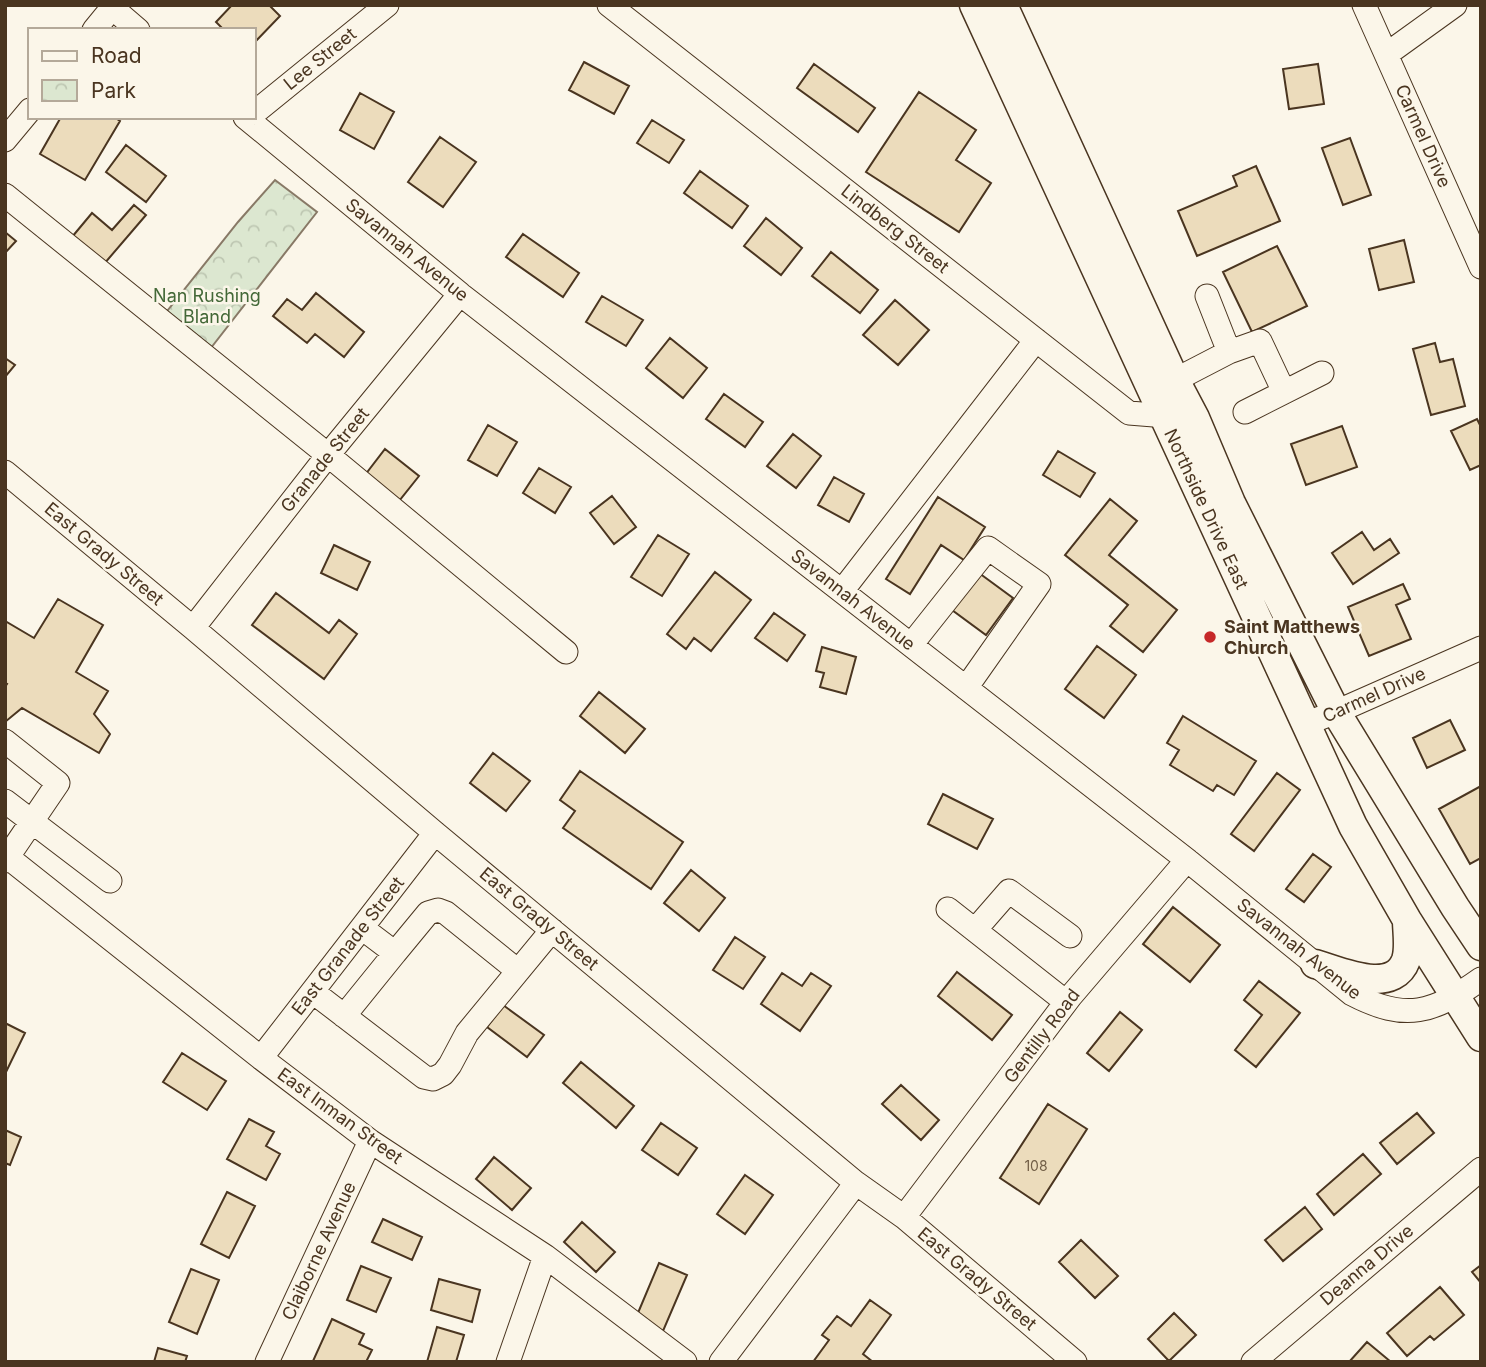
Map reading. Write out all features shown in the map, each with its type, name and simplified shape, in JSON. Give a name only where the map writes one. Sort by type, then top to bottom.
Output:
[{"type":"main road","name":"Northside Drive East","points":[[974,5],[1353,826],[1407,920],[1481,1037]]},
{"type":"main road","name":"Northside Drive East","points":[[1003,5],[1175,380],[1195,418],[1231,503],[1336,712],[1481,946]]},
{"type":"main road","points":[[1315,964],[1373,980],[1387,979],[1401,969],[1406,959],[1407,920]]},
{"type":"street","name":"Lee Street","points":[[256,111],[387,5]]},
{"type":"street","name":"Lindberg Street","points":[[609,5],[1129,413],[1195,418]]},
{"type":"street","name":"Carmel Drive","points":[[1364,5],[1481,267]]},
{"type":"street","points":[[1387,54],[1455,5]]},
{"type":"street","points":[[95,28],[110,7],[136,28]]},
{"type":"street","points":[[5,140],[28,112]]},
{"type":"street","name":"Savannah Avenue","points":[[250,119],[460,294],[1187,860],[1352,993],[1369,1003],[1387,1008],[1427,1009],[1455,998],[1481,979]]},
{"type":"street","points":[[5,195],[328,455],[566,652]]},
{"type":"street","name":"Granade Street","points":[[193,628],[328,455],[460,294]]},
{"type":"street","points":[[1207,296],[1229,352]]},
{"type":"street","points":[[842,592],[1036,340]]},
{"type":"street","points":[[1175,380],[1229,352],[1260,341],[1284,392]]},
{"type":"street","points":[[1245,412],[1322,373]]},
{"type":"street","name":"East Grady Street","points":[[5,472],[435,834],[856,1183],[904,1217],[1075,1362]]},
{"type":"street","points":[[911,645],[988,548],[1038,584],[966,688]]},
{"type":"street","name":"Carmel Drive","points":[[1305,724],[1481,648]]},
{"type":"street","points":[[5,741],[58,783],[6,858]]},
{"type":"street","points":[[5,801],[110,881]]},
{"type":"street","name":"East Granade Street","points":[[261,1058],[435,834]]},
{"type":"street","name":"East Inman Street","points":[[6,858],[370,1141],[545,1256],[685,1362]]},
{"type":"street","name":"Gentilly Road","points":[[904,1217],[1066,1002],[1187,860]]},
{"type":"street","points":[[975,930],[1009,891],[1070,936]]},
{"type":"street","points":[[948,909],[1066,1002]]},
{"type":"street","points":[[344,1016],[432,910],[446,914],[518,971]]},
{"type":"street","points":[[362,928],[395,953]]},
{"type":"street","points":[[313,992],[424,1077],[433,1079],[443,1074],[467,1033],[552,930]]},
{"type":"street","name":"Claiborne Avenue","points":[[267,1362],[370,1141]]},
{"type":"street","name":"Deanna Drive","points":[[1253,1362],[1481,1169]]},
{"type":"street","points":[[721,1362],[856,1183]]},
{"type":"street","points":[[508,1362],[545,1256]]},
{"type":"green space","name":"Nan Rushing Bland","points":[[275,180],[317,212],[207,353],[160,320]]},
{"type":"building","points":[[232,5],[269,5],[280,16],[256,41],[256,28],[222,28],[216,22]]},
{"type":"building","points":[[584,62],[629,86],[614,114],[569,90]]},
{"type":"building","points":[[814,64],[875,108],[858,132],[797,88]]},
{"type":"building","points":[[1318,64],[1324,104],[1289,109],[1283,69]]},
{"type":"building","points":[[919,92],[976,130],[956,160],[991,183],[959,232],[866,172]]},
{"type":"building","points":[[360,93],[394,112],[374,149],[340,130]]},
{"type":"building","points":[[60,119],[120,121],[85,180],[40,154]]},
{"type":"building","points":[[652,120],[684,140],[669,163],[637,143]]},
{"type":"building","points":[[440,137],[476,162],[443,207],[408,182]]},
{"type":"building","points":[[1350,138],[1371,195],[1343,205],[1322,148]]},
{"type":"building","points":[[126,145],[166,176],[146,202],[106,172]]},
{"type":"building","points":[[1256,166],[1280,221],[1197,256],[1178,211],[1237,186],[1233,176]]},
{"type":"building","points":[[700,171],[748,206],[732,228],[684,193]]},
{"type":"building","points":[[134,205],[146,215],[104,264],[72,237],[92,213],[112,230]]},
{"type":"building","points":[[766,218],[802,248],[781,275],[744,246]]},
{"type":"building","points":[[5,232],[16,241],[5,253]]},
{"type":"building","points":[[523,234],[579,273],[563,297],[506,257]]},
{"type":"building","points":[[1404,240],[1414,282],[1379,290],[1369,249]]},
{"type":"building","points":[[1277,246],[1307,306],[1252,332],[1223,272]]},
{"type":"building","points":[[831,252],[878,290],[860,313],[812,276]]},
{"type":"building","points":[[316,293],[364,332],[344,357],[315,334],[307,343],[273,316],[287,299],[302,310]]},
{"type":"building","points":[[602,296],[643,320],[626,346],[586,322]]},
{"type":"building","points":[[895,300],[929,330],[898,365],[863,335]]},
{"type":"building","points":[[670,338],[707,368],[683,398],[646,368]]},
{"type":"building","points":[[1435,343],[1440,362],[1453,359],[1465,406],[1431,415],[1413,349]]},
{"type":"building","points":[[5,358],[15,365],[5,377]]},
{"type":"building","points":[[724,394],[763,422],[745,447],[706,419]]},
{"type":"building","points":[[1477,419],[1481,427],[1481,465],[1470,470],[1451,431]]},
{"type":"building","points":[[488,425],[517,442],[497,476],[468,460]]},
{"type":"building","points":[[1342,426],[1357,467],[1306,485],[1291,444]]},
{"type":"building","points":[[793,434],[821,456],[796,488],[767,466]]},
{"type":"building","points":[[385,449],[419,476],[399,501],[365,475]]},
{"type":"building","points":[[1058,451],[1095,473],[1080,497],[1043,475]]},
{"type":"building","points":[[539,468],[571,487],[555,513],[523,493]]},
{"type":"building","points":[[834,477],[864,494],[849,522],[818,505]]},
{"type":"building","points":[[612,496],[636,527],[614,544],[590,513]]},
{"type":"building","points":[[938,497],[985,527],[964,560],[941,545],[910,594],[886,579]]},
{"type":"building","points":[[1110,499],[1137,521],[1109,555],[1177,610],[1143,652],[1110,626],[1128,605],[1065,555]]},
{"type":"building","points":[[1362,532],[1374,550],[1390,539],[1399,553],[1353,584],[1332,553]]},
{"type":"building","points":[[658,535],[689,554],[662,596],[631,577]]},
{"type":"building","points":[[334,545],[370,562],[357,590],[321,573]]},
{"type":"building","points":[[715,572],[751,600],[711,651],[694,638],[686,649],[667,634]]},
{"type":"building","points":[[979,573],[1013,598],[986,635],[952,610]]},
{"type":"building","points":[[1403,584],[1410,599],[1396,605],[1411,639],[1369,656],[1348,607]]},
{"type":"building","points":[[276,593],[329,633],[339,620],[357,634],[324,679],[252,625]]},
{"type":"building","points":[[58,599],[103,625],[76,672],[108,691],[94,714],[110,734],[99,753],[22,708],[5,722],[5,621],[34,638]]},
{"type":"building","points":[[774,613],[805,635],[787,661],[755,638]]},
{"type":"building","points":[[1097,646],[1136,675],[1104,718],[1065,689]]},
{"type":"building","points":[[822,647],[856,657],[846,694],[820,687],[824,673],[816,671]]},
{"type":"building","points":[[599,692],[645,729],[625,753],[580,716]]},
{"type":"building","points":[[1183,716],[1256,761],[1234,795],[1217,785],[1213,791],[1170,765],[1179,750],[1167,743]]},
{"type":"building","points":[[1450,720],[1465,750],[1427,768],[1413,738]]},
{"type":"building","points":[[493,753],[530,781],[506,811],[470,783]]},
{"type":"building","points":[[580,771],[683,842],[651,889],[563,828],[575,811],[560,800]]},
{"type":"building","points":[[1277,773],[1300,790],[1254,851],[1231,834]]},
{"type":"building","points":[[1481,786],[1481,858],[1470,864],[1439,809]]},
{"type":"building","points":[[943,794],[993,819],[977,849],[928,824]]},
{"type":"building","points":[[1313,854],[1331,867],[1304,902],[1286,889]]},
{"type":"building","points":[[691,870],[725,898],[699,931],[664,903]]},
{"type":"building","points":[[1173,907],[1220,945],[1190,982],[1143,944]]},
{"type":"building","points":[[735,937],[765,957],[743,989],[713,970]]},
{"type":"building","points":[[957,972],[1012,1015],[992,1040],[938,996]]},
{"type":"building","points":[[782,973],[802,986],[811,973],[831,986],[800,1031],[761,1004]]},
{"type":"building","points":[[1259,981],[1300,1013],[1256,1067],[1235,1050],[1262,1015],[1244,1000]]},
{"type":"building","points":[[503,1005],[544,1035],[527,1057],[487,1027]]},
{"type":"building","points":[[1120,1012],[1142,1030],[1109,1071],[1087,1053]]},
{"type":"building","points":[[5,1023],[25,1033],[5,1074]]},
{"type":"building","points":[[182,1053],[226,1081],[207,1110],[163,1082]]},
{"type":"building","points":[[581,1062],[634,1106],[616,1128],[563,1083]]},
{"type":"building","points":[[901,1085],[939,1120],[921,1140],[882,1104]]},
{"type":"building","points":[[1048,1104],[1087,1129],[1039,1204],[1000,1178]]},
{"type":"building","points":[[1417,1113],[1434,1133],[1397,1164],[1380,1143]]},
{"type":"building","points":[[249,1119],[274,1132],[266,1146],[280,1154],[266,1180],[227,1159]]},
{"type":"building","points":[[661,1123],[697,1148],[678,1175],[642,1150]]},
{"type":"building","points":[[5,1130],[21,1137],[10,1165],[5,1163]]},
{"type":"building","points":[[1363,1154],[1381,1174],[1334,1215],[1317,1194]]},
{"type":"building","points":[[494,1157],[531,1188],[512,1210],[476,1179]]},
{"type":"building","points":[[745,1175],[773,1195],[745,1234],[717,1214]]},
{"type":"building","points":[[227,1192],[255,1206],[229,1258],[201,1244]]},
{"type":"building","points":[[1305,1207],[1322,1229],[1283,1261],[1265,1240]]},
{"type":"building","points":[[383,1219],[422,1237],[412,1260],[372,1242]]},
{"type":"building","points":[[582,1222],[615,1252],[596,1272],[564,1242]]},
{"type":"building","points":[[1081,1240],[1118,1276],[1095,1298],[1059,1262]]},
{"type":"building","points":[[659,1263],[687,1275],[663,1331],[635,1320]]},
{"type":"building","points":[[1481,1265],[1481,1283],[1472,1272]]},
{"type":"building","points":[[361,1266],[391,1278],[376,1312],[347,1300]]},
{"type":"building","points":[[191,1269],[219,1280],[197,1334],[169,1322]]},
{"type":"building","points":[[439,1279],[480,1290],[472,1322],[431,1310]]},
{"type":"building","points":[[1440,1287],[1464,1315],[1434,1340],[1430,1336],[1407,1356],[1387,1333]]},
{"type":"building","points":[[870,1300],[891,1315],[863,1354],[873,1362],[813,1362],[829,1340],[822,1335],[837,1316],[851,1326]]},
{"type":"building","points":[[1174,1313],[1196,1335],[1169,1361],[1148,1339]]},
{"type":"building","points":[[332,1319],[364,1334],[359,1344],[372,1350],[366,1362],[313,1361]]},
{"type":"building","points":[[437,1327],[464,1335],[456,1362],[427,1362]]},
{"type":"building","points":[[1367,1342],[1391,1362],[1349,1362]]},
{"type":"building","points":[[158,1348],[187,1356],[185,1362],[154,1362]]},
{"type":"place","name":"Saint Matthews Church","points":[[1210,637]]}]
